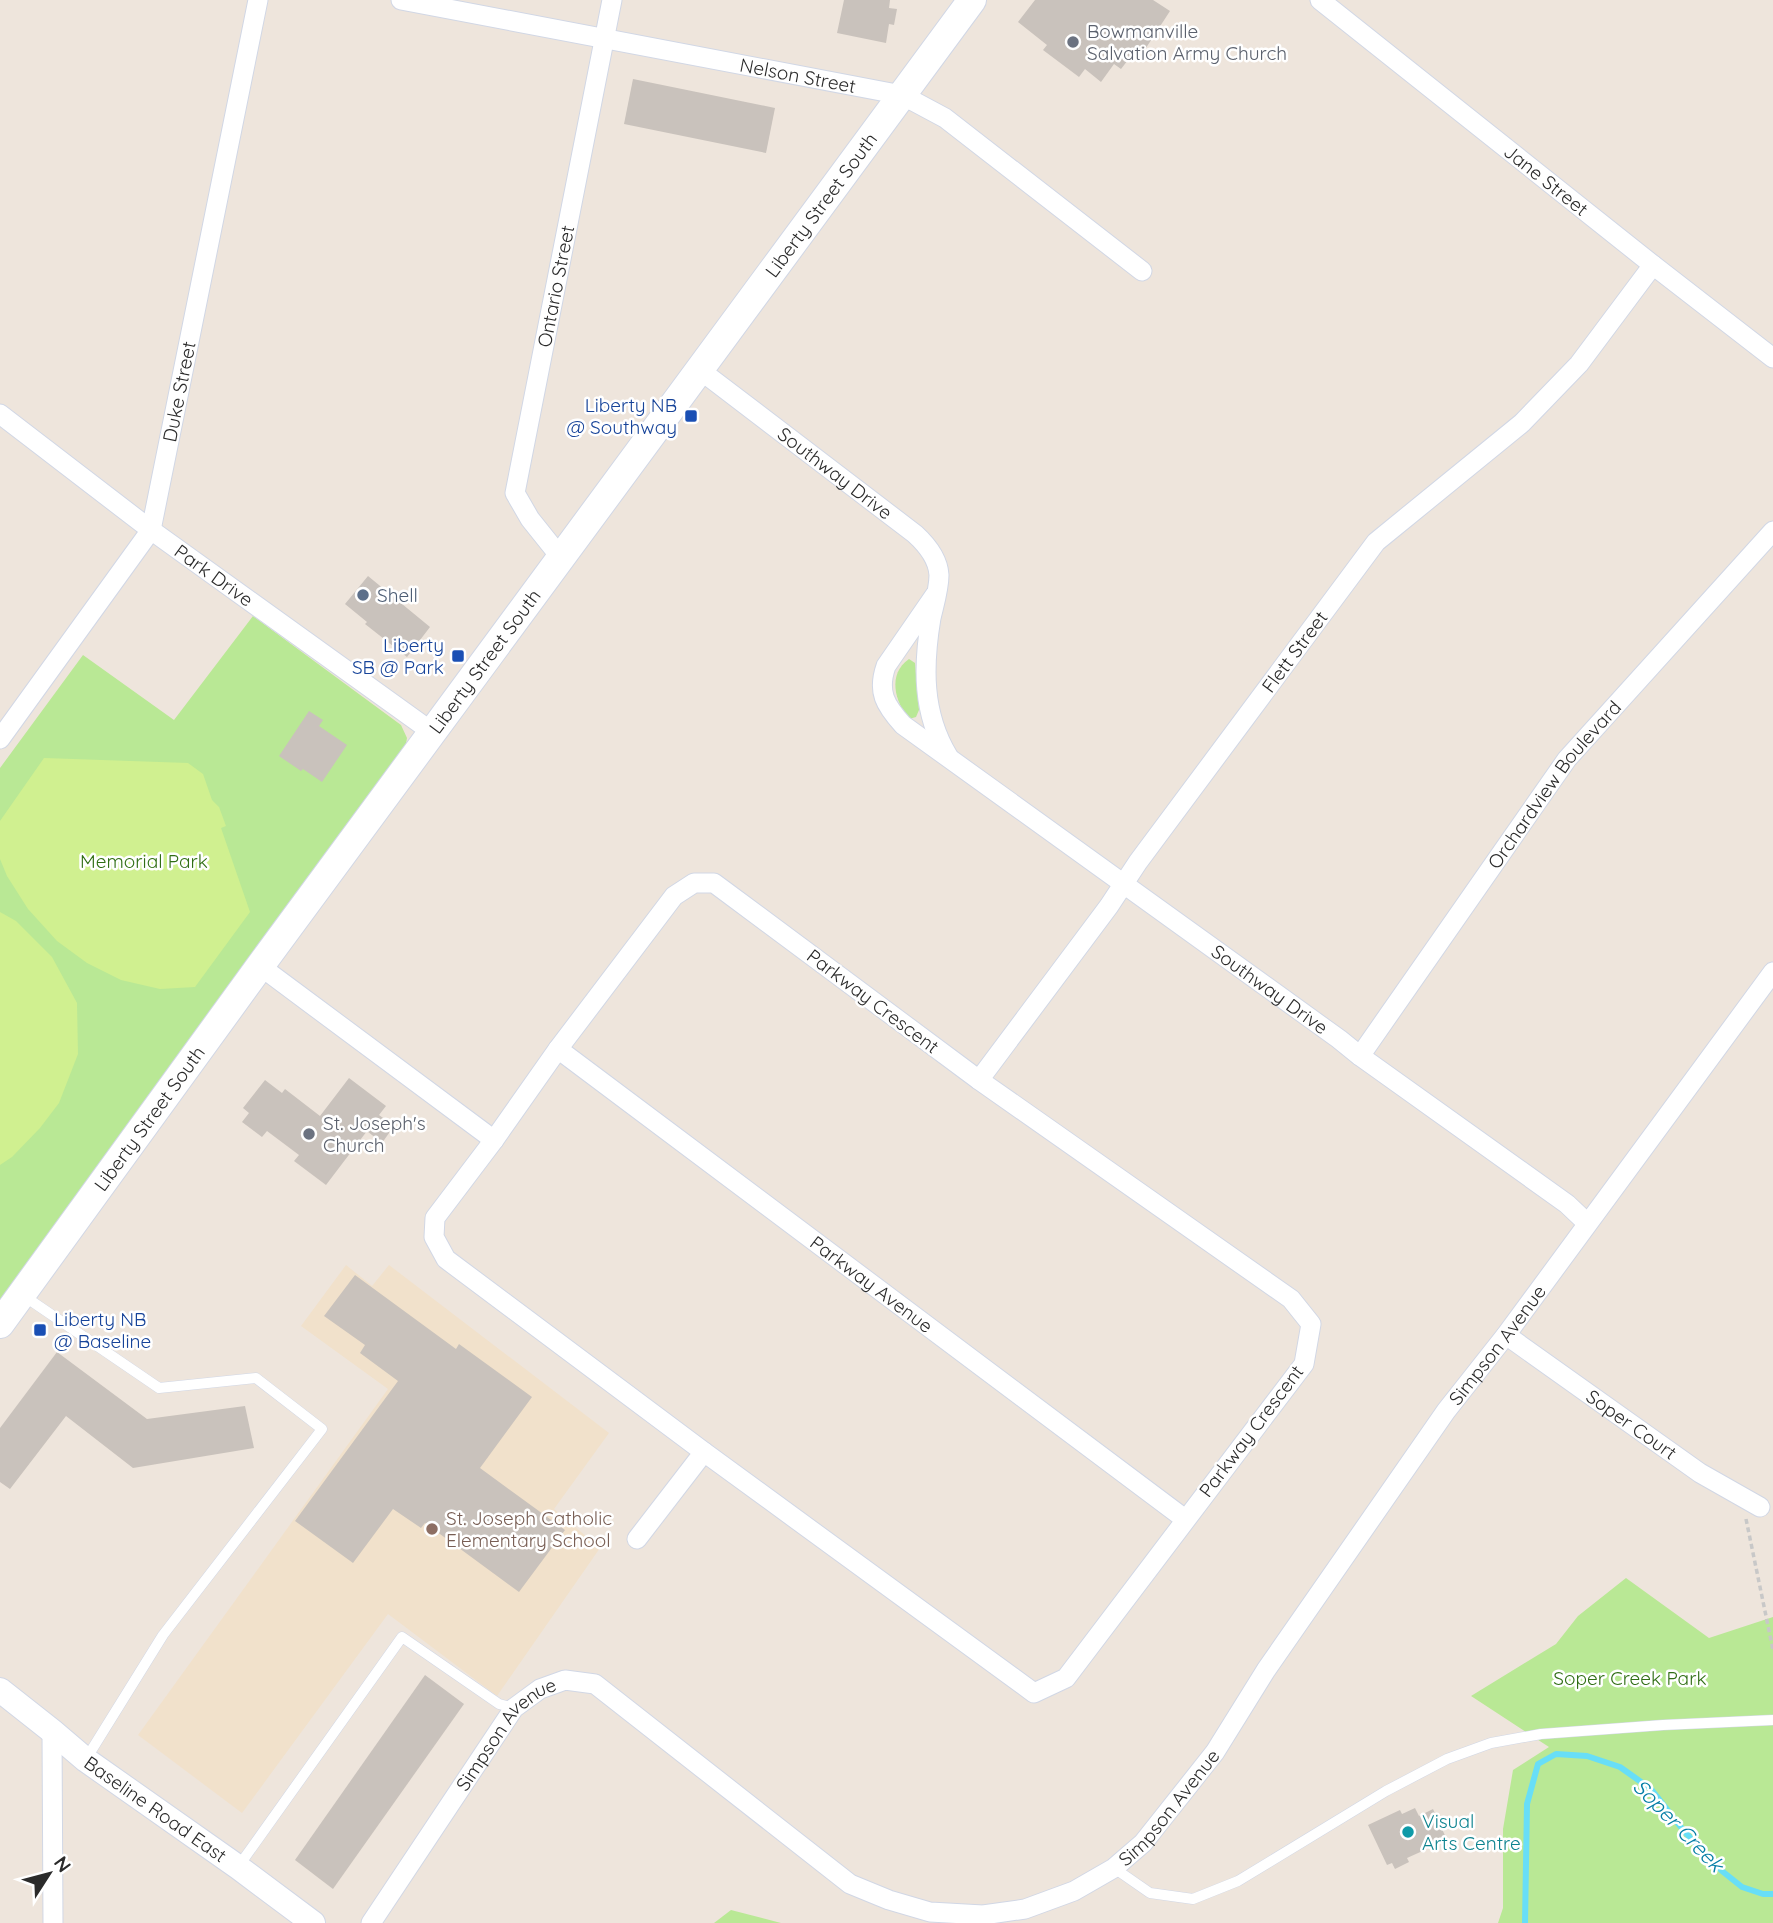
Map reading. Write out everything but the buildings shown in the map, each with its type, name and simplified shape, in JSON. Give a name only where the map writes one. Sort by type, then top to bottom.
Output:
[{"type":"main road","name":"Liberty Street South","points":[[0,1324],[260,966],[972,0]]},
{"type":"street","name":"Duke Street","points":[[0,739],[151,530],[258,0]]},
{"type":"street","name":"Nelson Street","points":[[401,0],[902,95],[945,118],[1142,271]]},
{"type":"street","name":"Ontario Street","points":[[562,559],[530,519],[514,493],[612,0]]},
{"type":"street","name":"Jane Street","points":[[1320,0],[1773,358]]},
{"type":"street","name":"Flett Street","points":[[979,1080],[1376,542],[1522,423],[1579,364],[1653,265]]},
{"type":"street","name":"Southway Drive","points":[[700,370],[915,534],[927,546],[939,573],[926,650],[925,677],[934,728],[951,760]]},
{"type":"street","name":"Park Drive","points":[[0,414],[151,530],[432,732]]},
{"type":"street","name":"Orchardview Boulevard","points":[[1360,1056],[1567,759],[1773,531]]},
{"type":"street","name":"Southway Drive","points":[[935,595],[886,666],[881,688],[885,701],[903,725],[1339,1039],[1567,1205],[1587,1223]]},
{"type":"street","name":"Parkway Crescent","points":[[694,883],[714,883],[979,1080],[1291,1299],[1311,1324],[1304,1364],[1066,1678],[1034,1693],[446,1259],[434,1237],[435,1218],[558,1049],[674,896],[694,883]]},
{"type":"street","points":[[260,966],[494,1140]]},
{"type":"street","name":"Simpson Avenue","points":[[371,1923],[514,1708],[540,1689],[565,1680],[596,1684],[850,1884],[889,1900],[930,1912],[983,1915],[1025,1909],[1074,1891],[1114,1868],[1143,1843],[1215,1752],[1266,1670],[1446,1411],[1506,1335],[1773,972]]},
{"type":"street","name":"Parkway Avenue","points":[[558,1049],[1185,1519]]},
{"type":"street","name":"Soper Court","points":[[1506,1335],[1700,1474],[1760,1507]]},
{"type":"street","points":[[637,1539],[704,1452]]},
{"type":"street","name":"Baseline Road East","points":[[0,1690],[86,1760],[313,1923]]},
{"type":"street","points":[[52,1731],[53,1923]]},
{"type":"lane","points":[[22,1295],[159,1388],[256,1378],[322,1429],[163,1635],[86,1760]]},
{"type":"lane","points":[[238,1867],[402,1637],[499,1704],[514,1708]]},
{"type":"lane","points":[[1114,1868],[1150,1893],[1193,1899],[1238,1881],[1399,1784],[1447,1759],[1491,1743],[1541,1734],[1773,1720]]},
{"type":"path","points":[[1741,1497],[1773,1650]]},
{"type":"shaded area","name":"St. Joseph Catholic Elementary School","points":[[346,1265],[372,1286],[389,1265],[609,1433],[554,1509],[600,1548],[497,1696],[388,1614],[242,1813],[138,1735],[388,1389],[301,1326]]},
{"type":"green space","name":"Memorial Park","points":[[253,616],[401,725],[407,738],[405,749],[0,1301],[0,768],[83,655],[174,720]]},
{"type":"green space","points":[[909,659],[915,663],[919,710],[916,717],[909,719],[897,697],[896,680],[902,665]]},
{"type":"green space","points":[[44,758],[188,763],[203,774],[212,800],[219,807],[226,826],[221,828],[250,912],[195,987],[160,989],[121,980],[87,963],[57,941],[28,909],[7,876],[0,859],[0,821]]},
{"type":"green space","points":[[0,912],[16,921],[52,957],[77,1003],[78,1054],[59,1103],[40,1128],[12,1157],[0,1165]]},
{"type":"green space","name":"Soper Creek Park","points":[[1626,1578],[1709,1638],[1773,1617],[1773,1923],[1498,1923],[1503,1908],[1503,1829],[1513,1770],[1549,1747],[1471,1696],[1556,1644],[1578,1616]]},
{"type":"green space","points":[[731,1910],[781,1923],[714,1923]]},
{"type":"waterway","name":"Soper Creek","points":[[1525,1923],[1527,1804],[1538,1764],[1556,1754],[1587,1756],[1620,1767],[1651,1789],[1684,1831],[1722,1871],[1742,1887],[1763,1894],[1773,1894]]},
{"type":"place","name":"Bowmanville Salvation Army Church","points":[[1073,42]]},
{"type":"place","name":"Liberty NB @ Southway","points":[[691,416]]},
{"type":"place","name":"Shell","points":[[363,595]]},
{"type":"place","name":"Liberty SB @ Park","points":[[458,656]]},
{"type":"place","name":"St. Joseph's Church","points":[[309,1134]]},
{"type":"place","name":"Liberty NB @ Baseline","points":[[40,1330]]},
{"type":"place","name":"St. Joseph Catholic Elementary School","points":[[432,1529]]},
{"type":"place","name":"Visual Arts Centre","points":[[1408,1832]]}]
